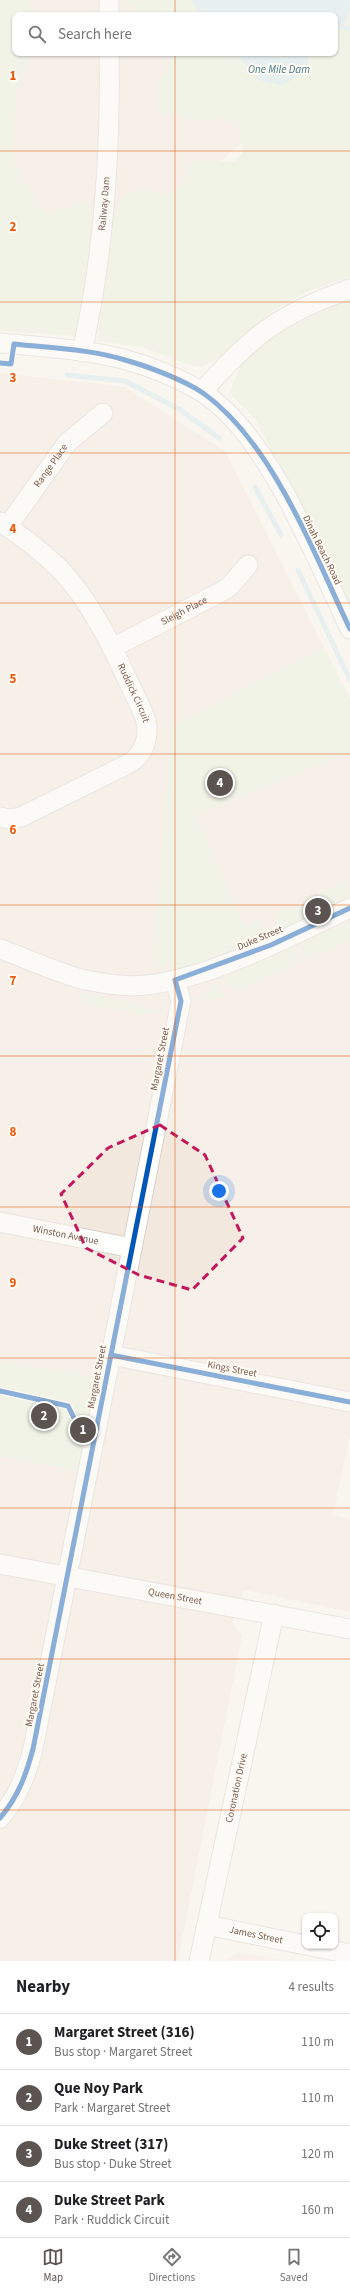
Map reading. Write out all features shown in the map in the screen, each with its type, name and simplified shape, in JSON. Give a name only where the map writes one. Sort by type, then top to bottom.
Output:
[{"type":"street","points":[[109,0],[109,12]]},
{"type":"street","name":"Railway Dam","points":[[82,352],[99,258],[107,179],[110,116],[109,56]]},
{"type":"street","points":[[202,392],[230,360],[262,331],[284,316],[318,300],[350,289]]},
{"type":"street","name":"Dinah Beach Road","points":[[0,343],[82,352],[124,359],[158,372],[202,392],[239,425],[271,470],[350,629]]},
{"type":"street","name":"Range Place","points":[[4,524],[67,443],[103,412]]},
{"type":"street","name":"Ruddick Circuit","points":[[0,817],[15,818],[43,807],[130,763],[141,754],[146,742],[146,722],[112,648],[89,609],[60,570],[4,524]]},
{"type":"street","name":"Sleigh Place","points":[[112,648],[219,594],[229,587],[248,565]]},
{"type":"street","name":"Duke Street","points":[[0,949],[84,980],[116,984],[145,985],[175,980],[271,944],[350,908]]},
{"type":"street","name":"Margaret Street","points":[[0,1818],[12,1804],[25,1777],[33,1749],[181,1001],[175,980]]},
{"type":"street","name":"Winston Avenue","points":[[0,1222],[132,1248]]},
{"type":"street","name":"Kings Street","points":[[111,1355],[350,1402]]},
{"type":"street","name":"Queen Street","points":[[0,1564],[68,1575],[350,1629]]},
{"type":"street","name":"Coronation Drive","points":[[199,1961],[274,1614]]},
{"type":"street","name":"James Street","points":[[207,1925],[302,1944]]},
{"type":"street","points":[[325,1949],[350,1954]]},
{"type":"highlighted area","points":[[160,1125],[205,1155],[243,1238],[192,1290],[139,1275],[86,1248],[61,1194],[108,1148]]},
{"type":"shaded area","points":[[0,0],[350,0],[350,45],[338,56],[338,12],[12,12],[12,56],[338,56],[134,240],[0,224]]},
{"type":"shaded area","points":[[0,373],[125,387],[225,451],[350,699],[350,1436],[333,1515],[350,1519],[350,1612],[244,1590],[232,1624],[242,1635],[178,1961],[0,1961]]},
{"type":"shaded area","points":[[239,1952],[287,1961],[225,1961]]},
{"type":"green space","points":[[0,0],[30,0],[30,12],[12,12],[12,56],[31,56],[17,89],[14,126],[14,165],[46,214],[81,203],[92,208],[89,299],[77,336],[0,331]]},
{"type":"green space","points":[[127,0],[191,0],[198,12],[136,12]]},
{"type":"green space","points":[[350,16],[350,277],[309,291],[274,310],[217,359],[201,367],[188,364],[142,347],[98,341],[105,263],[109,241],[114,220],[120,205],[127,195],[132,192],[151,188],[161,197],[177,189],[184,182],[188,164],[202,161],[234,162],[243,152],[239,129],[233,122],[221,115],[212,122],[158,111],[158,82],[168,71],[170,56],[238,56],[259,80],[305,71],[309,56],[338,56],[338,30]]},
{"type":"green space","points":[[350,298],[350,614],[256,420],[229,393],[243,362],[252,351],[264,341],[292,323]]},
{"type":"green space","points":[[325,648],[350,699],[350,752],[195,815],[245,927],[258,920],[266,936],[198,965],[175,972],[172,960],[151,969],[172,726]]},
{"type":"green space","points":[[344,882],[350,899],[281,930],[275,915]]},
{"type":"green space","points":[[350,921],[350,941],[305,960],[301,944]]},
{"type":"green space","points":[[294,947],[298,963],[234,992],[225,977]]},
{"type":"green space","points":[[214,983],[226,996],[197,1002]]},
{"type":"green space","points":[[83,993],[146,1006],[158,1012],[144,1015],[80,1002]]},
{"type":"green space","points":[[0,1361],[94,1377],[79,1471],[0,1456]]},
{"type":"water","points":[[191,0],[350,0],[347,19],[343,26],[338,30],[338,12],[198,12]]},
{"type":"water","name":"One Mile Dam","points":[[238,56],[309,56],[305,71],[282,86],[259,80]]},
{"type":"waterway","points":[[342,27],[350,29]]},
{"type":"waterway","points":[[67,375],[125,381],[179,409],[219,438]]},
{"type":"waterway","points":[[255,487],[281,535]]},
{"type":"waterway","points":[[298,570],[350,680]]},
{"type":"cycle path","points":[[0,363],[11,364],[14,344],[98,353],[144,366],[176,378],[203,393],[228,414],[250,440],[271,469],[306,534],[350,629]]},
{"type":"cycle path","points":[[0,1818],[17,1794],[33,1749],[181,1001],[175,980],[271,945],[350,908]]},
{"type":"cycle path","points":[[111,1355],[350,1402]]},
{"type":"cycle path","points":[[0,1391],[68,1406],[77,1424],[97,1428]]},
{"type":"place","name":"Duke Street Park","points":[[220,783]]},
{"type":"place","name":"Duke Street (317)","points":[[318,911]]},
{"type":"place","name":"Que Noy Park","points":[[44,1416]]},
{"type":"place","name":"Margaret Street (316)","points":[[83,1430]]}]
